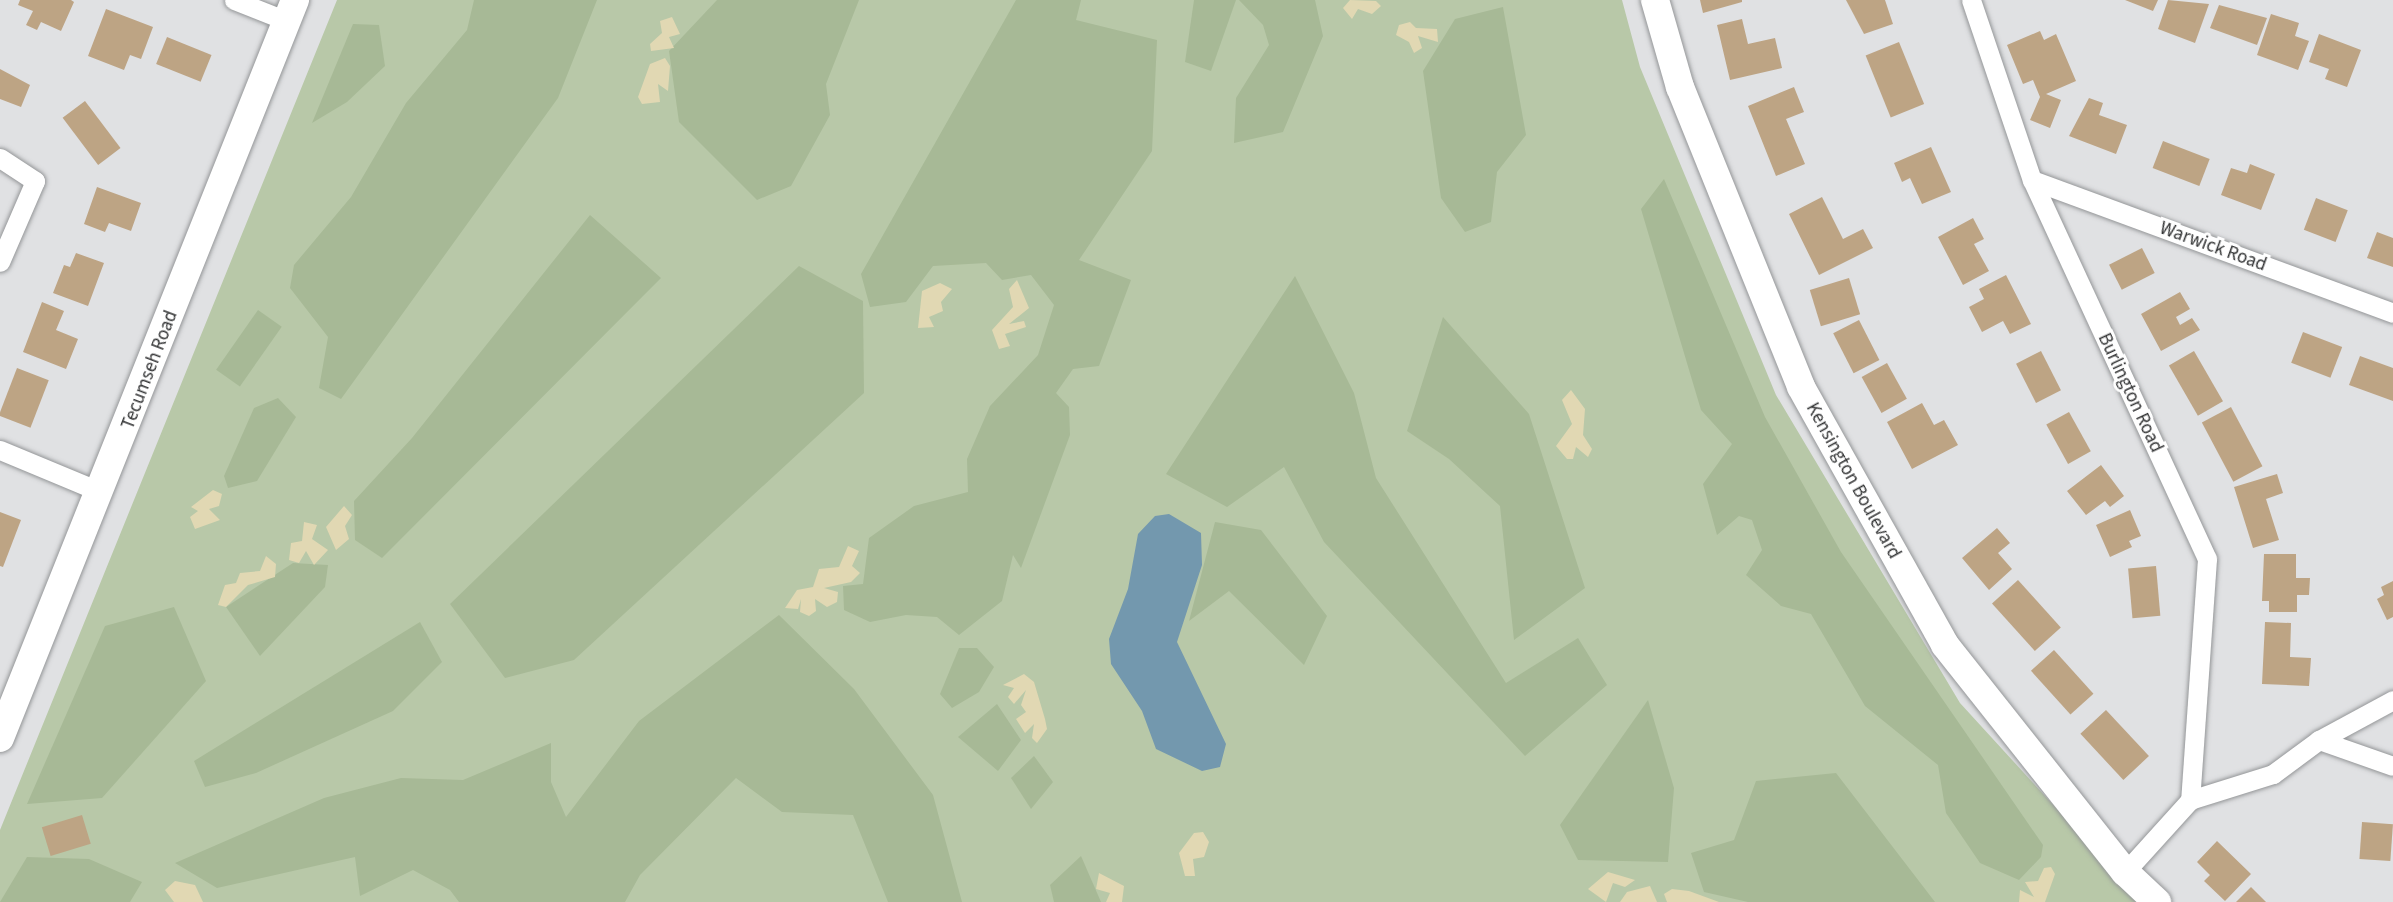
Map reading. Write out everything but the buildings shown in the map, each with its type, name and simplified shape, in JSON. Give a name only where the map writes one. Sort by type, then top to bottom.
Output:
[{"type":"street","points":[[234,0],[291,10]]},
{"type":"street","name":"Kensington Boulevard","points":[[1656,0],[1680,87],[1801,387],[1945,645],[2125,872],[2157,902]]},
{"type":"street","name":"Burlington Road","points":[[1971,0],[2032,180],[2207,559],[2190,800]]},
{"type":"street","name":"Tecumseh Road","points":[[0,738],[102,492],[291,10]]},
{"type":"street","points":[[0,158],[35,181],[0,262]]},
{"type":"street","name":"Warwick Road","points":[[2032,180],[2393,313]]},
{"type":"street","points":[[0,450],[102,492]]},
{"type":"street","points":[[2125,872],[2190,800],[2273,774],[2319,740],[2393,700]]},
{"type":"street","points":[[2319,740],[2393,766]]},
{"type":"green space","points":[[337,0],[1622,0],[1640,67],[1776,395],[1960,703],[2142,902],[0,902],[0,830]]},
{"type":"green space","points":[[474,0],[597,0],[558,98],[341,399],[319,388],[328,337],[290,288],[294,265],[351,197],[406,103],[467,30]]},
{"type":"green space","points":[[717,0],[859,0],[826,84],[830,115],[791,186],[757,200],[679,122],[669,51]]},
{"type":"green space","points":[[1016,0],[1081,0],[1076,20],[1157,40],[1152,151],[1079,260],[1131,280],[1099,366],[1073,369],[1056,393],[1069,407],[1070,435],[1021,568],[1013,555],[1002,601],[959,635],[937,617],[906,615],[870,622],[844,610],[843,586],[863,584],[869,538],[914,506],[968,492],[967,459],[990,406],[1038,355],[1054,305],[1031,275],[1002,280],[986,263],[933,266],[906,302],[870,307],[861,274]]},
{"type":"green space","points":[[1194,0],[1236,0],[1211,71],[1185,62]]},
{"type":"green space","points":[[1239,0],[1315,0],[1323,36],[1283,132],[1234,143],[1236,98],[1269,45],[1263,25]]},
{"type":"green space","points":[[1503,7],[1526,135],[1497,172],[1491,222],[1465,232],[1441,198],[1423,71],[1455,19]]},
{"type":"green space","points":[[353,24],[379,25],[385,66],[347,102],[312,123]]},
{"type":"green space","points":[[1664,179],[1765,417],[1841,552],[2043,845],[2041,857],[2019,880],[1980,863],[1946,813],[1938,765],[1865,706],[1811,614],[1781,606],[1746,575],[1762,550],[1752,520],[1739,516],[1717,535],[1703,484],[1732,444],[1701,410],[1641,209]]},
{"type":"green space","points":[[590,215],[661,278],[382,558],[355,540],[354,501],[412,438]]},
{"type":"green space","points":[[799,266],[863,301],[864,393],[574,660],[505,678],[450,604]]},
{"type":"green space","points":[[1295,276],[1354,393],[1376,478],[1506,683],[1578,638],[1607,685],[1525,756],[1324,542],[1284,467],[1227,507],[1166,474]]},
{"type":"green space","points":[[258,310],[282,327],[240,386],[216,370]]},
{"type":"green space","points":[[1443,317],[1529,414],[1585,588],[1514,640],[1500,506],[1449,459],[1407,431]]},
{"type":"green space","points":[[278,398],[296,417],[257,481],[228,488],[224,476],[254,408]]},
{"type":"green space","points":[[1215,522],[1261,530],[1327,616],[1304,665],[1229,591],[1189,621]]},
{"type":"green space","points":[[293,563],[328,565],[325,587],[260,656],[226,607]]},
{"type":"green space","points":[[174,607],[206,681],[102,798],[27,804],[105,626]]},
{"type":"green space","points":[[779,615],[854,689],[933,795],[962,902],[888,902],[853,815],[782,812],[736,778],[640,875],[625,902],[459,902],[450,890],[413,870],[360,896],[355,857],[217,888],[175,863],[324,798],[401,778],[463,780],[551,743],[551,782],[566,817],[639,721]]},
{"type":"green space","points":[[420,622],[442,662],[393,711],[256,773],[205,787],[194,761]]},
{"type":"green space","points":[[959,648],[977,648],[994,667],[979,692],[952,708],[940,694]]},
{"type":"green space","points":[[1648,700],[1674,788],[1668,862],[1578,860],[1560,825]]},
{"type":"green space","points":[[997,704],[1021,740],[998,771],[958,737]]},
{"type":"green space","points":[[1034,756],[1053,782],[1031,809],[1011,778]]},
{"type":"green space","points":[[1836,773],[1935,902],[1748,902],[1704,892],[1691,853],[1734,840],[1756,781]]},
{"type":"green space","points":[[1081,856],[1101,902],[1054,902],[1050,885]]},
{"type":"green space","points":[[27,857],[89,859],[142,882],[130,902],[0,902]]},
{"type":"sand","points":[[1350,0],[1376,1],[1381,6],[1372,14],[1358,9],[1352,19],[1343,8]]},
{"type":"sand","points":[[672,17],[680,34],[669,37],[674,48],[651,51],[650,44],[662,33],[660,21]]},
{"type":"sand","points":[[1410,22],[1416,28],[1437,29],[1438,42],[1418,36],[1422,48],[1414,53],[1409,42],[1396,35],[1399,25]]},
{"type":"sand","points":[[665,58],[670,66],[668,91],[658,84],[660,102],[642,104],[638,97],[650,64]]},
{"type":"sand","points":[[1017,280],[1029,308],[1009,324],[1024,321],[1026,327],[1005,334],[1010,346],[999,349],[992,330],[1013,307],[1009,289]]},
{"type":"sand","points":[[940,283],[952,289],[941,302],[943,311],[929,317],[934,327],[918,328],[922,291]]},
{"type":"sand","points":[[1571,390],[1585,409],[1583,435],[1592,449],[1588,457],[1576,447],[1573,459],[1567,459],[1556,446],[1572,424],[1562,400]]},
{"type":"sand","points":[[213,490],[222,494],[219,506],[209,509],[220,520],[195,529],[190,517],[198,511],[191,507]]},
{"type":"sand","points":[[344,506],[352,515],[345,526],[349,539],[336,550],[326,527]]},
{"type":"sand","points":[[304,522],[317,525],[312,539],[328,550],[314,565],[306,551],[299,563],[289,560],[291,543],[302,541]]},
{"type":"sand","points":[[848,546],[859,551],[852,566],[860,573],[851,582],[824,588],[838,592],[837,602],[827,607],[815,599],[816,611],[809,616],[800,612],[801,599],[798,609],[785,608],[797,590],[813,587],[819,569],[839,567]]},
{"type":"sand","points":[[266,556],[276,564],[275,577],[248,585],[226,607],[218,605],[225,585],[236,583],[240,573],[260,571]]},
{"type":"sand","points":[[1024,674],[1034,682],[1047,729],[1037,743],[1032,738],[1034,724],[1025,733],[1016,719],[1026,712],[1021,705],[1026,690],[1014,704],[1008,697],[1014,688],[1003,685]]},
{"type":"sand","points":[[1203,832],[1209,842],[1204,857],[1193,859],[1195,876],[1185,876],[1179,853],[1194,833]]},
{"type":"sand","points":[[2051,867],[2055,874],[2045,902],[2019,902],[2020,890],[2034,897],[2025,882],[2038,881],[2044,868]]},
{"type":"sand","points":[[1608,872],[1635,880],[1625,887],[1613,883],[1606,902],[1588,889]]},
{"type":"sand","points":[[1099,873],[1124,886],[1122,902],[1106,902],[1110,893],[1096,889]]},
{"type":"sand","points":[[175,881],[195,885],[203,902],[174,902],[165,890]]},
{"type":"sand","points":[[1650,886],[1657,902],[1620,902],[1627,892]]},
{"type":"sand","points":[[1672,889],[1689,891],[1719,902],[1667,902],[1664,894]]},
{"type":"water","points":[[1169,514],[1201,533],[1202,565],[1177,642],[1226,744],[1220,767],[1202,771],[1156,749],[1142,711],[1111,664],[1109,639],[1128,589],[1138,534],[1155,516]]}]
